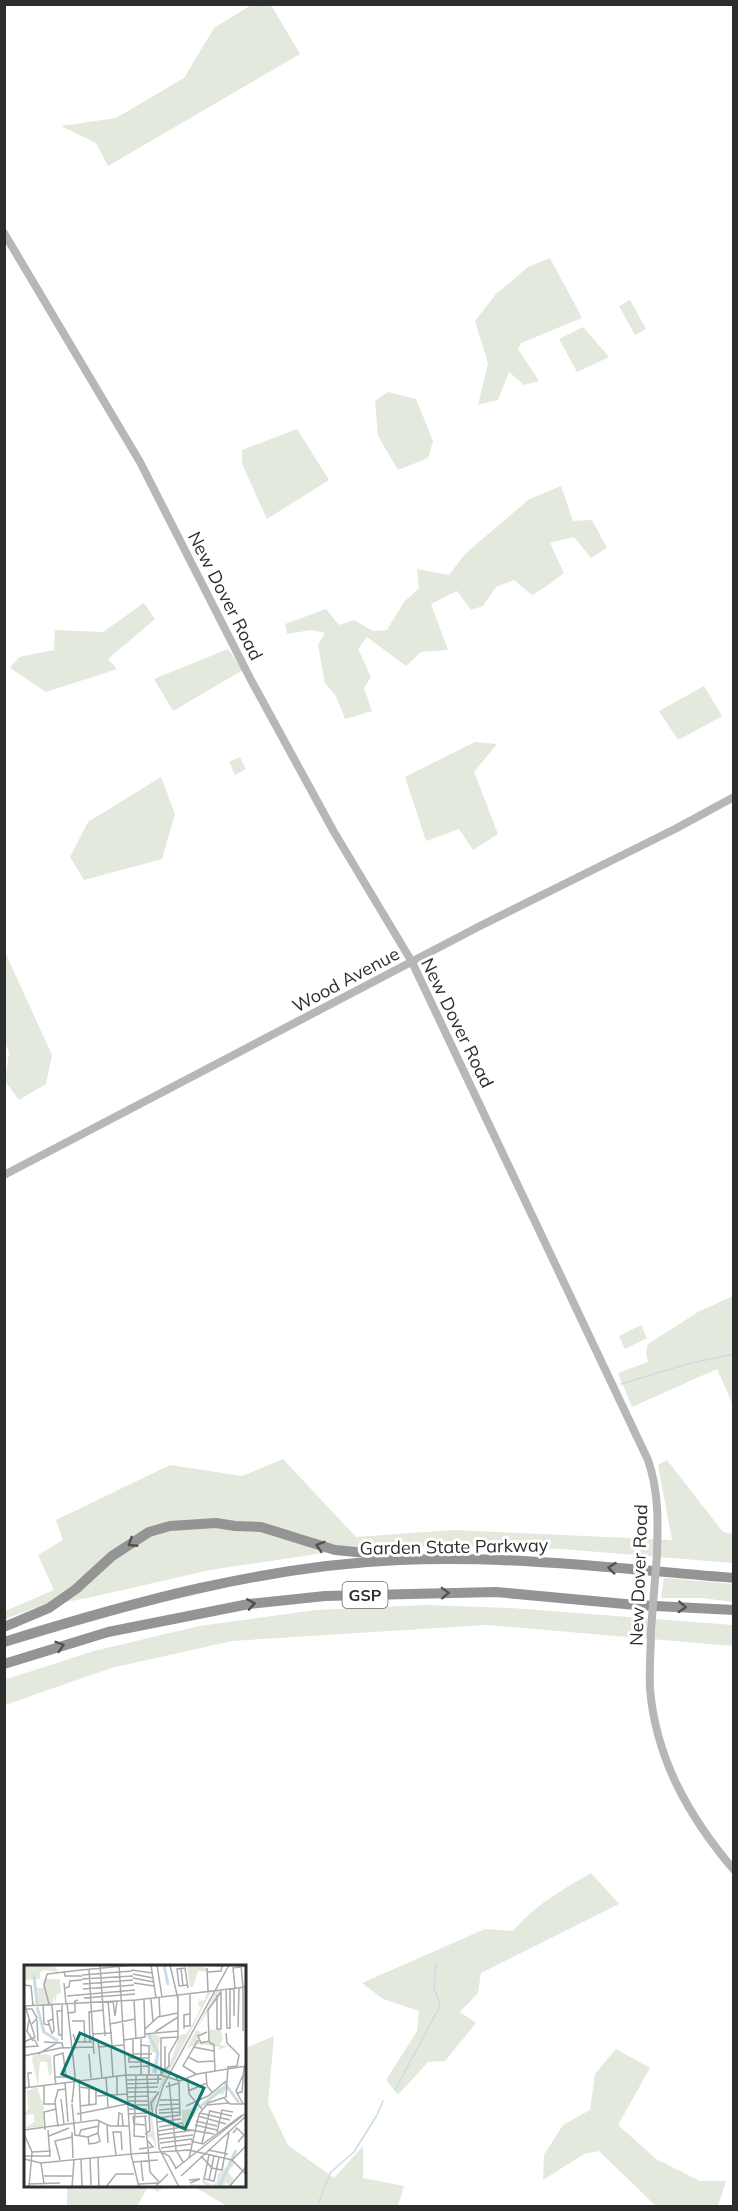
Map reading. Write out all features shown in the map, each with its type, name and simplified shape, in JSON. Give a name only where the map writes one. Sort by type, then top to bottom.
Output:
[{"type":"highway","points":[[4,1627],[49,1608],[76,1589],[112,1556],[149,1532],[170,1526],[216,1523],[261,1527],[335,1550],[367,1553],[398,1560]]},
{"type":"highway","name":"Garden State Parkway","points":[[4,1642],[87,1616],[195,1588],[302,1569],[398,1560],[521,1560],[734,1578]]},
{"type":"highway","name":"GSP","points":[[4,1664],[108,1632],[249,1604],[325,1596],[496,1592],[636,1605],[734,1610]]},
{"type":"street","name":"New Dover Road","points":[[4,233],[140,462],[247,670],[334,832],[412,962],[648,1461],[656,1487],[658,1521],[651,1630],[651,1696],[655,1721],[666,1761],[694,1817],[734,1870]]},
{"type":"street","name":"Wood Avenue","points":[[4,1174],[734,797]]},
{"type":"shaded area","points":[[253,4],[271,5],[300,54],[108,166],[96,143],[61,126],[116,118],[184,78],[214,28]]},
{"type":"shaded area","points":[[550,258],[582,318],[521,343],[518,349],[539,381],[524,385],[509,372],[498,400],[478,405],[488,363],[475,321],[496,294],[528,267]]},
{"type":"shaded area","points":[[630,300],[646,329],[635,335],[619,306]]},
{"type":"shaded area","points":[[583,327],[609,357],[577,372],[559,339]]},
{"type":"shaded area","points":[[388,392],[416,399],[433,441],[428,458],[398,470],[378,436],[375,401]]},
{"type":"shaded area","points":[[297,429],[329,480],[267,519],[242,464],[242,450]]},
{"type":"shaded area","points":[[561,486],[573,521],[592,520],[607,548],[591,558],[574,537],[550,543],[564,573],[532,595],[514,580],[496,587],[483,606],[471,610],[457,591],[431,604],[448,650],[421,652],[406,666],[367,637],[358,649],[371,677],[364,688],[372,711],[345,719],[336,696],[325,683],[318,645],[325,633],[311,630],[287,634],[285,624],[326,609],[339,625],[354,620],[373,631],[387,630],[404,602],[419,588],[417,569],[449,575],[465,554],[528,500]]},
{"type":"shaded area","points":[[144,603],[155,619],[108,659],[117,669],[46,692],[10,668],[19,657],[54,650],[55,630],[103,632]]},
{"type":"shaded area","points":[[228,649],[243,670],[173,711],[154,679]]},
{"type":"shaded area","points":[[704,686],[722,716],[678,740],[659,711]]},
{"type":"shaded area","points":[[475,742],[497,744],[474,772],[498,834],[473,850],[459,829],[426,841],[405,777]]},
{"type":"shaded area","points":[[240,757],[246,769],[235,775],[229,762]]},
{"type":"shaded area","points":[[161,777],[175,814],[162,859],[84,880],[70,857],[88,822]]},
{"type":"shaded area","points":[[4,950],[52,1055],[46,1084],[19,1100],[5,1081],[9,1053],[4,1037]]},
{"type":"shaded area","points":[[733,1296],[733,1405],[717,1369],[632,1407],[618,1373],[648,1362],[646,1353],[648,1344],[698,1312]]},
{"type":"shaded area","points":[[641,1325],[647,1338],[625,1349],[619,1336]]},
{"type":"shaded area","points":[[283,1459],[356,1537],[453,1530],[672,1540],[658,1465],[667,1460],[723,1532],[733,1534],[733,1563],[562,1549],[437,1546],[323,1553],[210,1570],[35,1608],[5,1619],[5,1611],[54,1590],[38,1555],[63,1540],[56,1520],[170,1465],[242,1476]]},
{"type":"shaded area","points":[[664,1578],[733,1584],[733,1602],[702,1598],[661,1598]]},
{"type":"shaded area","points":[[426,1605],[511,1608],[733,1625],[733,1646],[486,1625],[232,1641],[111,1668],[5,1705],[4,1680],[94,1651],[199,1626],[316,1610]]},
{"type":"shaded area","points":[[591,1873],[619,1904],[481,1973],[478,1993],[460,2012],[476,2023],[445,2061],[428,2062],[398,2095],[386,2080],[417,2031],[419,2011],[383,1999],[362,1983],[485,1929],[513,1931],[540,1906]]},
{"type":"shaded area","points":[[274,2036],[268,2104],[288,2145],[334,2178],[363,2146],[363,2178],[404,2186],[398,2206],[227,2206],[195,2187],[246,2187],[246,2048]]},
{"type":"shaded area","points":[[616,2049],[650,2068],[618,2125],[656,2159],[700,2181],[726,2181],[718,2206],[656,2206],[599,2151],[584,2154],[543,2180],[544,2155],[563,2125],[590,2110],[595,2074]]},
{"type":"shaded area","points":[[67,2187],[148,2187],[137,2206],[67,2205]]},
{"type":"shaded area","points":[[148,2187],[163,2187],[158,2192]]},
{"type":"waterway","points":[[621,1384],[687,1364],[734,1354]]},
{"type":"waterway","points":[[395,2090],[439,2008],[440,2004],[434,1988],[436,1964]]},
{"type":"waterway","points":[[317,2206],[331,2172],[354,2152],[383,2101]]},
{"type":"waterway","points":[[338,2206],[343,2206]]}]
